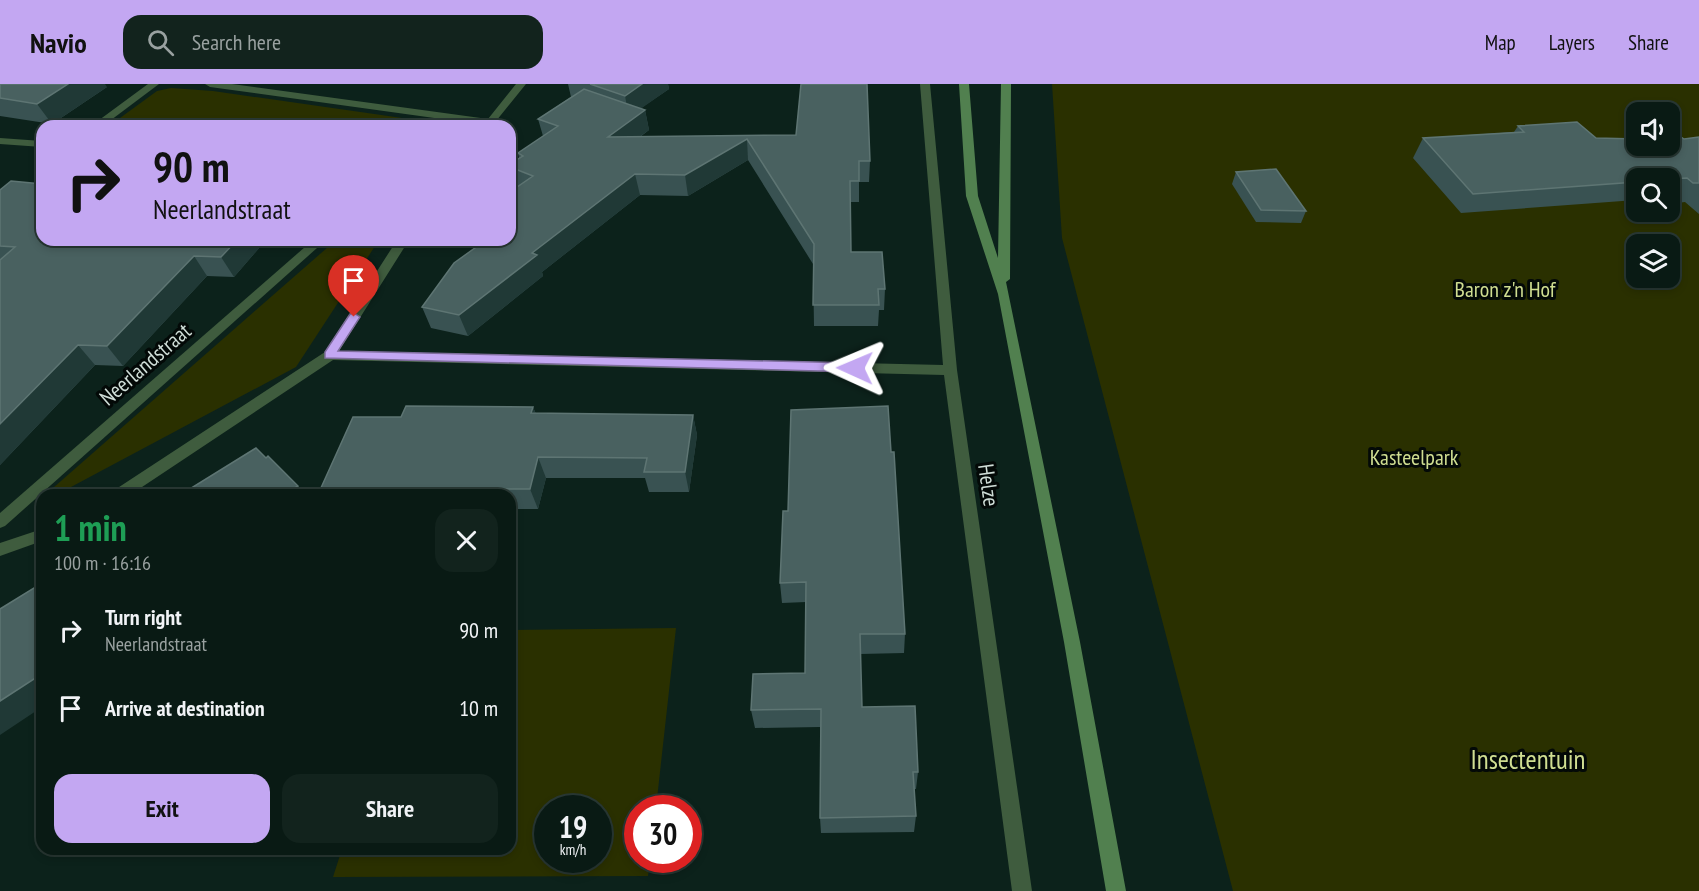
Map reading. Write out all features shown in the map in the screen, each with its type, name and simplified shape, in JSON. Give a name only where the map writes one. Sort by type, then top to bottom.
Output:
[{"type":"main road","points":[[964,84],[972,196],[1004,294],[1072,642],[1116,891]]},
{"type":"main road","points":[[1004,294],[1005,84]]},
{"type":"street","points":[[104,120],[154,84]]},
{"type":"street","points":[[210,84],[460,120]]},
{"type":"street","points":[[491,120],[521,84]]},
{"type":"street","name":"Helze","points":[[925,84],[950,370],[1022,891]]},
{"type":"street","points":[[0,141],[36,144]]},
{"type":"street","name":"Neerlandstraat","points":[[37,489],[313,246]]},
{"type":"street","points":[[127,489],[330,355],[399,246]]},
{"type":"street","points":[[330,355],[950,370]]},
{"type":"street","name":"Neerlandstraat","points":[[0,522],[36,490]]},
{"type":"street","points":[[0,550],[36,537]]},
{"type":"green space","name":"Kasteelpark","points":[[1052,84],[1699,84],[1699,891],[1233,891],[1062,238]]},
{"type":"green space","points":[[171,88],[213,91],[416,120],[117,120],[157,91]]},
{"type":"green space","points":[[329,246],[375,246],[296,367],[67,489],[52,489]]},
{"type":"green space","points":[[676,628],[657,795],[624,795],[624,873],[648,873],[648,876],[333,877],[340,855],[516,855],[516,630]]},
{"type":"building","points":[[0,84],[68,84],[37,104],[0,98]]},
{"type":"building","points":[[590,84],[642,84],[625,96]]},
{"type":"building","points":[[801,84],[867,84],[870,161],[859,161],[859,181],[850,181],[851,252],[882,252],[885,289],[878,289],[879,305],[813,305],[814,244],[747,139],[685,175],[635,174],[532,253],[537,255],[459,315],[422,307],[454,263],[478,246],[516,246],[516,188],[533,176],[516,169],[516,160],[523,156],[518,153],[558,126],[538,119],[584,89],[645,110],[608,137],[796,135]]},
{"type":"building","points":[[1577,122],[1596,138],[1626,139],[1626,156],[1680,156],[1680,136],[1684,139],[1699,137],[1699,183],[1693,183],[1687,178],[1680,178],[1680,168],[1626,168],[1626,183],[1473,194],[1423,138],[1524,132],[1518,126]]},
{"type":"building","points":[[1276,169],[1306,211],[1261,210],[1236,172]]},
{"type":"building","points":[[11,181],[36,183],[36,246],[231,246],[221,257],[194,256],[107,346],[78,345],[0,424],[0,260],[15,247],[0,246],[0,190]]},
{"type":"building","points":[[406,406],[533,407],[531,413],[693,415],[685,472],[644,472],[647,458],[538,457],[530,489],[320,489],[353,417],[401,417]]},
{"type":"building","points":[[888,406],[891,452],[894,452],[905,634],[860,634],[862,707],[915,706],[918,772],[913,772],[916,816],[820,818],[821,709],[751,710],[753,674],[805,673],[806,582],[780,583],[783,511],[788,511],[791,410]]},
{"type":"building","points":[[256,448],[266,458],[268,456],[298,486],[293,489],[190,489]]},
{"type":"building","points":[[36,587],[36,678],[0,701],[0,609]]},
{"type":"route","points":[[354,317],[330,355],[855,368]]},
{"type":"park label","name":"Baron z'n Hof","points":[[1505,289]]},
{"type":"park label","name":"Insectentuin","points":[[1528,760]]}]
